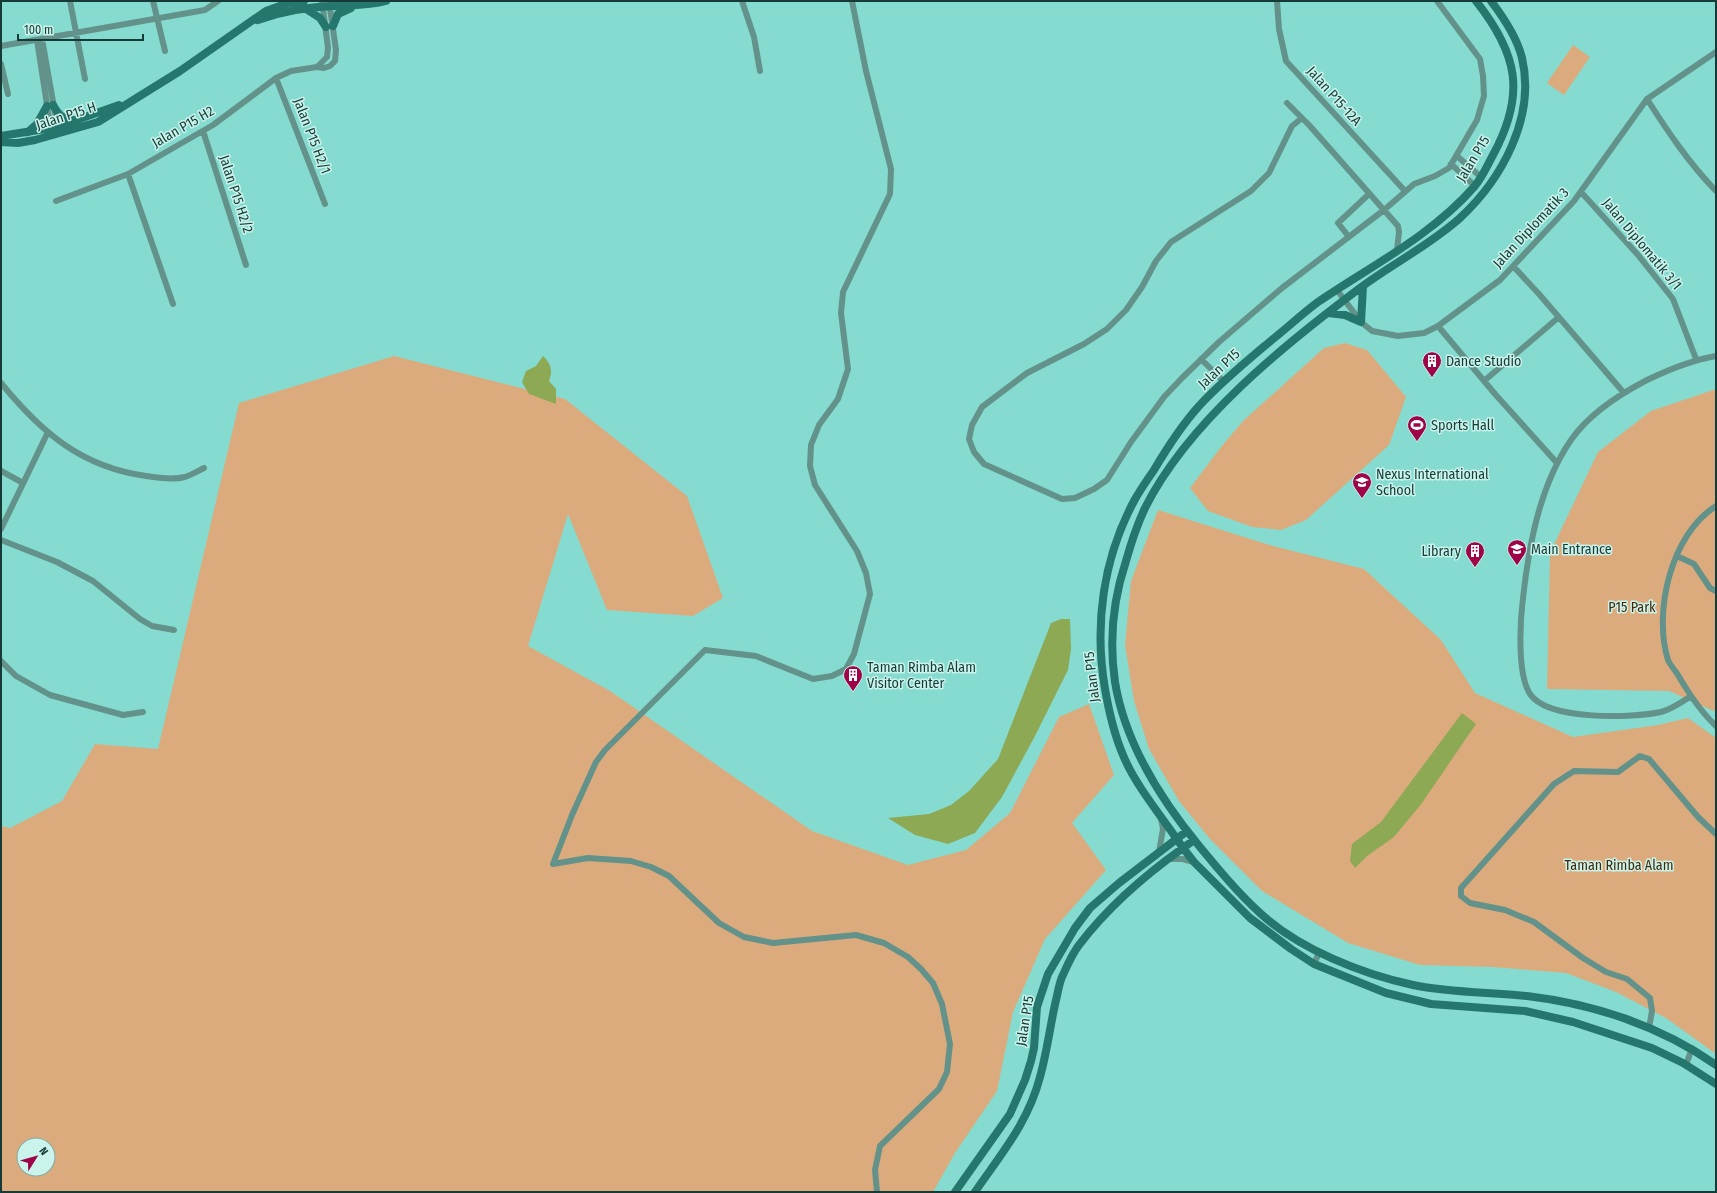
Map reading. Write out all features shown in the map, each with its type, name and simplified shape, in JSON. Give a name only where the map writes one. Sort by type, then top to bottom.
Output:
[{"type":"street","points":[[70,1],[85,79]]},
{"type":"street","points":[[153,1],[164,51]]},
{"type":"street","points":[[1,46],[205,10],[218,1]]},
{"type":"street","name":"Jalan P15 H","points":[[1,142],[18,143],[55,132],[98,122],[180,71],[266,11],[288,3],[305,5],[326,4],[359,6],[386,1]]},
{"type":"street","points":[[742,1],[754,38],[760,71]]},
{"type":"street","points":[[852,1],[866,72],[891,168],[890,194],[843,292],[841,313],[848,369],[838,399],[819,425],[811,445],[810,466],[815,485],[857,552],[866,573],[870,594],[854,654],[846,669],[832,676],[813,679],[756,656],[705,650],[605,750],[596,762],[572,815],[553,864],[588,858],[631,861],[651,867],[669,876],[719,923],[744,937],[773,944],[856,935],[884,943],[908,957],[921,969],[933,983],[942,1004],[950,1044],[947,1072],[939,1089],[880,1146],[875,1170],[877,1192]]},
{"type":"street","name":"Jalan P15-12A","points":[[1277,1],[1279,29],[1286,61],[1405,191]]},
{"type":"street","points":[[1302,118],[1292,126],[1269,173],[1251,191],[1171,242],[1156,261],[1142,287],[1126,310],[1107,328],[1084,344],[1027,372],[982,407],[972,424],[969,439],[974,452],[984,464],[1062,499],[1075,498],[1094,489],[1107,480],[1131,442],[1160,403],[1201,359],[1282,288],[1384,210],[1414,184],[1435,176],[1449,168],[1477,120],[1484,96],[1483,76],[1480,58],[1437,1]]},
{"type":"street","name":"Jalan P15","points":[[1177,838],[1161,817],[1124,757],[1110,718],[1101,666],[1100,614],[1106,572],[1134,502],[1167,448],[1198,407],[1223,381],[1316,304],[1425,231],[1475,186],[1481,177],[1508,123],[1513,90],[1512,72],[1508,54],[1501,36],[1476,1]]},
{"type":"street","name":"Jalan P15","points":[[1491,1],[1514,36],[1522,57],[1525,95],[1522,114],[1514,139],[1499,171],[1478,199],[1440,234],[1343,301],[1269,363],[1213,414],[1164,476],[1144,509],[1120,580],[1113,614],[1115,681],[1122,711],[1138,753],[1153,781],[1194,840],[1234,887],[1262,916],[1319,953],[1380,976],[1414,985],[1458,992],[1531,997],[1616,1015],[1667,1035],[1692,1048],[1716,1065]]},
{"type":"street","name":"Jalan P15 H2","points":[[56,201],[128,174],[169,148],[203,131],[276,78],[291,71],[317,66],[327,57],[329,27],[326,4]]},
{"type":"street","points":[[305,5],[329,27],[338,14],[359,6]]},
{"type":"street","points":[[40,40],[55,132]]},
{"type":"street","name":"Jalan Diplomatik 3","points":[[1337,290],[1343,301],[1360,322],[1372,331],[1398,336],[1424,333],[1438,326],[1500,280],[1574,202],[1647,99],[1716,52]]},
{"type":"street","points":[[1,64],[8,94]]},
{"type":"street","name":"Jalan P15 H2/1","points":[[276,78],[325,204]]},
{"type":"street","points":[[1647,99],[1674,140],[1697,171],[1716,191]]},
{"type":"street","name":"Jalan P15 H","points":[[1,136],[27,132],[55,132],[75,121],[133,100]]},
{"type":"street","points":[[1287,103],[1398,226],[1399,232],[1397,250]]},
{"type":"street","points":[[50,106],[64,119],[75,121]]},
{"type":"street","points":[[27,132],[37,124],[50,106]]},
{"type":"street","name":"Jalan P15 H2/2","points":[[203,131],[246,265]]},
{"type":"street","points":[[1457,156],[1481,177]]},
{"type":"street","points":[[1451,164],[1475,186]]},
{"type":"street","points":[[128,174],[173,304]]},
{"type":"street","name":"Jalan Diplomatik 3/1","points":[[1581,192],[1638,255],[1675,301],[1696,360]]},
{"type":"street","points":[[1348,237],[1338,223],[1369,194]]},
{"type":"street","points":[[1513,266],[1624,393]]},
{"type":"street","points":[[1328,313],[1345,315],[1360,322],[1363,286]]},
{"type":"street","points":[[1484,380],[1559,317]]},
{"type":"street","points":[[1438,326],[1557,463]]},
{"type":"street","points":[[1691,696],[1663,711],[1625,717],[1594,716],[1547,708],[1537,702],[1530,694],[1525,683],[1522,661],[1521,613],[1525,576],[1539,510],[1557,463],[1572,438],[1596,413],[1624,393],[1655,376],[1696,360],[1716,356]]},
{"type":"street","points":[[1201,359],[1223,381]]},
{"type":"street","points":[[1,383],[19,405],[48,432],[73,452],[99,464],[129,474],[163,478],[185,477],[204,468]]},
{"type":"street","points":[[1,529],[48,432]]},
{"type":"street","points":[[1,471],[23,483]]},
{"type":"street","points":[[1134,502],[1144,509]]},
{"type":"street","points":[[1716,506],[1691,529],[1676,556],[1664,597],[1662,629],[1668,661],[1705,716],[1716,726]]},
{"type":"street","points":[[1,540],[56,562],[93,581],[140,619],[152,626],[174,630]]},
{"type":"street","points":[[1676,556],[1694,564],[1710,588],[1716,591]]},
{"type":"street","points":[[1,661],[16,676],[50,695],[123,715],[143,712]]},
{"type":"street","points":[[1649,1028],[1652,1011],[1650,998],[1641,989],[1627,979],[1606,972],[1583,958],[1534,922],[1505,910],[1470,903],[1461,896],[1461,888],[1554,784],[1574,771],[1618,772],[1640,756],[1649,759],[1698,817],[1716,834]]},
{"type":"street","points":[[1159,852],[1163,829],[1161,817]]},
{"type":"street","name":"Jalan P15","points":[[955,1192],[1010,1114],[1025,1080],[1034,1048],[1037,1007],[1048,974],[1060,951],[1090,908],[1187,830]]},
{"type":"street","points":[[1177,838],[1194,862],[1250,918],[1292,950],[1314,964],[1386,993],[1431,1004],[1525,1011],[1573,1022],[1652,1048],[1686,1065],[1716,1084]]},
{"type":"street","name":"Jalan P15","points":[[975,1192],[1006,1149],[1027,1114],[1040,1079],[1046,1053],[1050,1022],[1061,978],[1078,946],[1101,919],[1139,883],[1166,860],[1194,840]]},
{"type":"street","points":[[1166,860],[1182,859],[1194,862]]},
{"type":"street","points":[[1314,964],[1319,953]]},
{"type":"street","points":[[1686,1065],[1692,1048]]},
{"type":"green space","points":[[1573,45],[1590,57],[1564,95],[1547,83]]},
{"type":"green space","points":[[1345,343],[1367,350],[1406,397],[1389,445],[1306,520],[1281,530],[1252,527],[1208,511],[1190,488],[1221,447],[1243,421],[1324,348]]},
{"type":"green space","points":[[394,356],[565,399],[687,496],[723,598],[693,616],[607,610],[568,514],[528,646],[610,691],[812,831],[908,865],[966,850],[1010,813],[1059,717],[1089,704],[1114,775],[1072,823],[1106,870],[1045,939],[1013,1012],[997,1091],[955,1153],[933,1192],[1,1192],[1,826],[10,828],[62,801],[95,744],[158,749],[239,403]]},
{"type":"green space","name":"P15 Park","points":[[1716,389],[1716,712],[1669,691],[1547,689],[1550,553],[1598,452],[1651,411]]},
{"type":"green space","name":"Taman Rimba Alam","points":[[1158,510],[1273,546],[1364,569],[1441,640],[1475,693],[1573,737],[1658,725],[1688,718],[1716,738],[1716,1054],[1666,1018],[1616,992],[1566,973],[1493,967],[1420,965],[1348,943],[1262,891],[1209,838],[1179,801],[1149,749],[1134,701],[1125,645],[1131,581]]},
{"type":"shaded area","points":[[543,356],[550,367],[551,374],[549,381],[556,389],[556,404],[529,394],[522,382],[526,371],[536,366]]},
{"type":"shaded area","points":[[1061,619],[1070,619],[1071,649],[1068,670],[1002,797],[975,833],[948,844],[915,835],[888,818],[929,814],[951,805],[969,791],[998,759],[1051,623]]},
{"type":"shaded area","points":[[1462,713],[1476,724],[1422,803],[1394,837],[1367,856],[1355,868],[1350,861],[1352,844],[1381,822]]},
{"type":"place","name":"Dance Studio","points":[[1432,378]]},
{"type":"place","name":"Sports Hall","points":[[1417,442]]},
{"type":"place","name":"Nexus International School","points":[[1362,499]]},
{"type":"place","name":"Main Entrance","points":[[1517,566]]},
{"type":"place","name":"Library","points":[[1475,568]]},
{"type":"place","name":"Taman Rimba Alam Visitor Center","points":[[853,692]]}]
